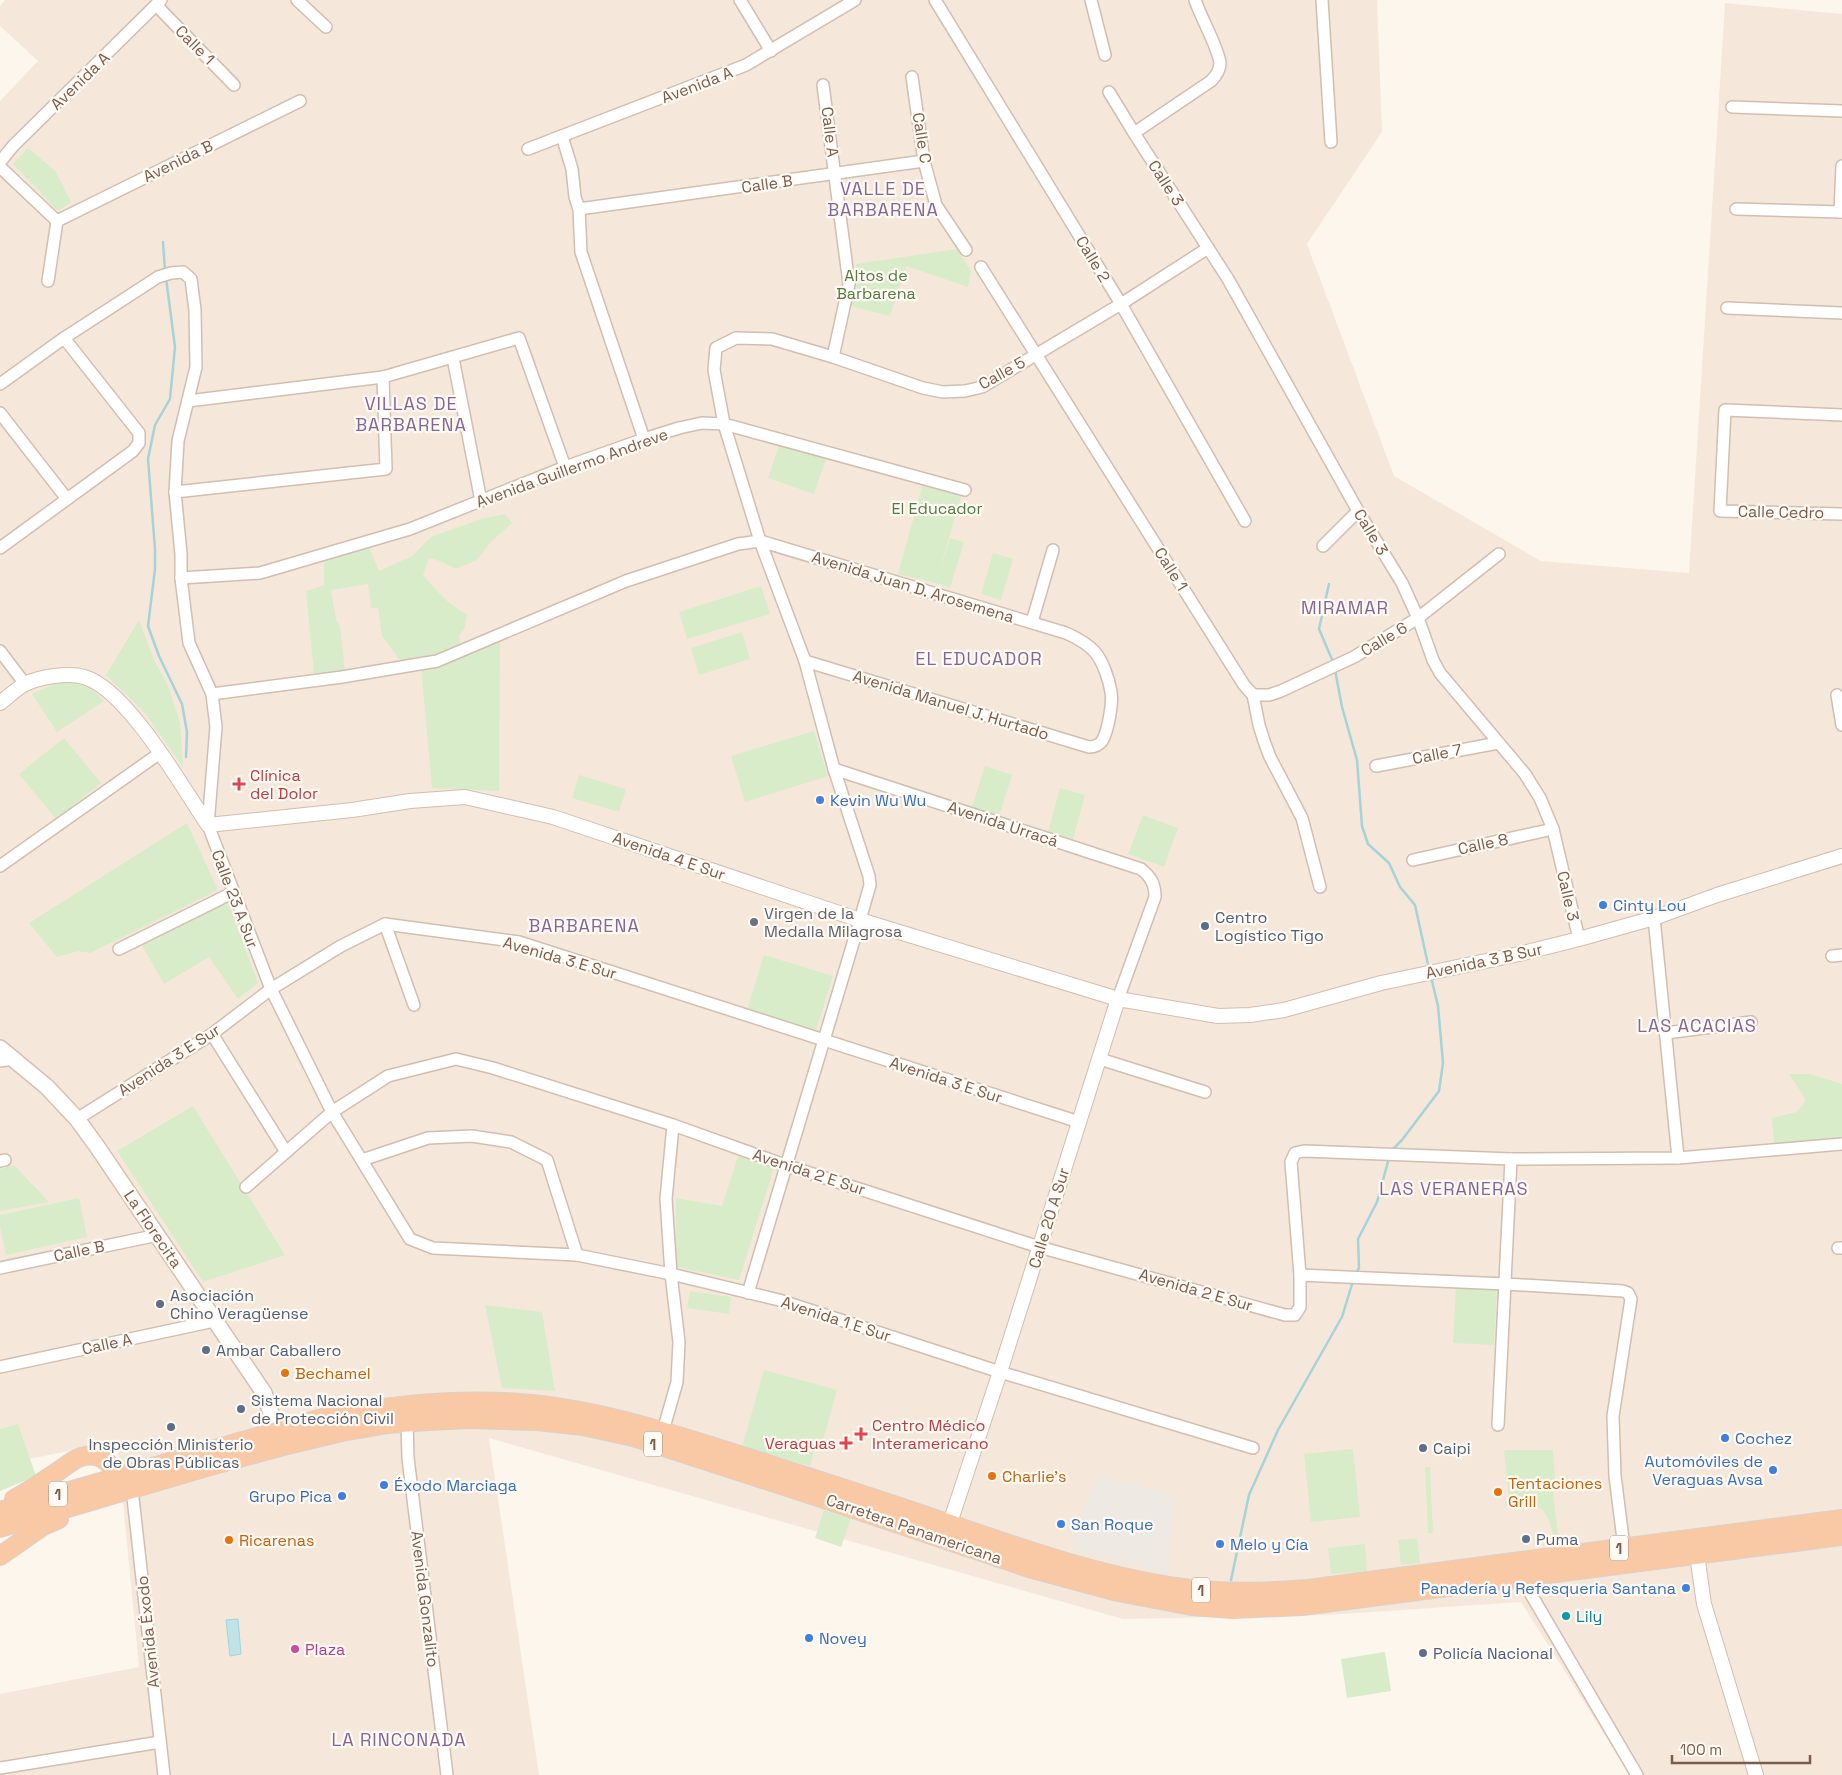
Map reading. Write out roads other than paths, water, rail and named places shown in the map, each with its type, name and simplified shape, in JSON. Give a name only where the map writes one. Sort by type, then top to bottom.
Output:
[{"type":"highway","name":"Carretera Panamericana","points":[[0,1510],[322,1418],[406,1404],[490,1402],[539,1405],[578,1411],[616,1418],[663,1431],[947,1532],[1029,1568],[1118,1592],[1192,1606],[1232,1609],[1302,1606],[1842,1536]]},
{"type":"highway","points":[[322,1418],[392,1416],[399,1417],[407,1422],[414,1414],[490,1402]]},
{"type":"highway","name":"Carretera Panamericana","points":[[0,1528],[302,1441],[342,1432],[407,1422],[478,1419],[537,1420],[583,1426],[632,1437],[947,1532],[1169,1586],[1214,1591],[1247,1593],[1308,1589],[1842,1519]]},
{"type":"highway","points":[[0,1506],[28,1492],[81,1457],[95,1456],[110,1464],[115,1477],[110,1486],[18,1523]]},
{"type":"highway","points":[[0,1516],[51,1496]]},
{"type":"highway","points":[[0,1556],[43,1526],[112,1496]]},
{"type":"highway","points":[[1595,1552],[1627,1553],[1682,1549],[1697,1555],[1709,1545],[1764,1535],[1800,1525]]},
{"type":"main road","name":"La Florecita","points":[[0,1048],[7,1060],[48,1087],[77,1119],[158,1235],[264,1393],[277,1430]]},
{"type":"street","points":[[296,0],[326,28]]},
{"type":"street","points":[[740,0],[771,51]]},
{"type":"street","name":"Avenida A","points":[[528,150],[746,66],[855,0]]},
{"type":"street","name":"Calle 2","points":[[935,0],[1121,304],[1245,521]]},
{"type":"street","points":[[1091,0],[1105,55]]},
{"type":"street","points":[[1134,133],[1212,81],[1217,74],[1220,65],[1218,54],[1195,0]]},
{"type":"street","points":[[1322,0],[1330,142]]},
{"type":"street","name":"Avenida A","points":[[0,162],[13,146],[158,3]]},
{"type":"street","name":"Calle 1","points":[[158,3],[234,85]]},
{"type":"street","name":"Calle C","points":[[912,77],[924,161],[936,205],[966,250]]},
{"type":"street","name":"Calle A","points":[[823,86],[849,284],[833,357]]},
{"type":"street","name":"Calle 3","points":[[1110,92],[1232,288],[1358,511],[1402,583],[1440,673],[1525,774],[1540,798],[1553,829],[1578,939]]},
{"type":"street","name":"Avenida B","points":[[57,221],[300,100]]},
{"type":"street","points":[[1732,107],[1842,110]]},
{"type":"street","points":[[562,136],[572,169],[575,197],[579,209],[581,252],[644,439]]},
{"type":"street","name":"Calle B","points":[[579,209],[924,161]]},
{"type":"street","points":[[1736,209],[1841,212],[1842,166]]},
{"type":"street","points":[[0,167],[57,221],[48,281]]},
{"type":"street","name":"Calle 5","points":[[724,424],[714,370],[716,348],[736,338],[772,339],[833,357],[923,388],[951,392],[965,391],[982,387],[1035,353],[1121,304],[1208,248]]},
{"type":"street","name":"Calle 1","points":[[981,267],[1244,685],[1254,695],[1264,741],[1270,757],[1302,818],[1320,887]]},
{"type":"street","name":"Calle 23 A Sur","points":[[64,338],[158,277],[171,272],[183,272],[191,279],[195,310],[196,367],[178,441],[175,492],[179,527],[181,578],[189,643],[212,694],[216,727],[208,825],[232,893],[271,989],[332,1112],[410,1238]]},
{"type":"street","points":[[1727,308],[1842,313]]},
{"type":"street","points":[[0,384],[64,338],[139,433],[139,443],[133,451],[0,548]]},
{"type":"street","points":[[188,401],[383,377],[519,338],[565,467]]},
{"type":"street","points":[[454,358],[481,501]]},
{"type":"street","points":[[175,492],[386,469],[383,377]]},
{"type":"street","name":"Calle Cedro","points":[[1842,415],[1725,410],[1720,511],[1842,514]]},
{"type":"street","points":[[0,413],[67,499]]},
{"type":"street","name":"Avenida Guillermo Andreve","points":[[181,578],[260,573],[410,529],[565,467],[679,428],[702,424],[724,424],[965,490]]},
{"type":"street","points":[[724,424],[760,541],[805,661],[834,769],[869,876],[870,885],[748,1292]]},
{"type":"street","points":[[1323,546],[1358,511]]},
{"type":"street","points":[[212,694],[342,677],[437,661],[626,581],[738,544],[760,541]]},
{"type":"street","name":"Avenida Juan D. Arosemena","points":[[760,541],[1032,622],[1066,633],[1083,641],[1096,653],[1103,667],[1111,692],[1112,704],[1104,738],[1097,745]]},
{"type":"street","points":[[1032,622],[1053,550]]},
{"type":"street","name":"Calle 6","points":[[1254,695],[1269,695],[1281,691],[1354,657],[1418,618],[1499,554]]},
{"type":"street","points":[[0,651],[25,684]]},
{"type":"street","name":"Avenida Manuel J. Hurtado","points":[[805,661],[1084,746],[1093,747],[1097,745]]},
{"type":"street","points":[[0,703],[25,684],[46,678],[68,674],[84,676],[100,683],[123,704],[146,733],[208,825]]},
{"type":"street","points":[[1837,695],[1842,725]]},
{"type":"street","name":"Calle 7","points":[[1376,766],[1498,743]]},
{"type":"street","points":[[0,866],[160,753]]},
{"type":"street","name":"Avenida Urracá","points":[[834,769],[1141,869],[1152,881],[1155,888],[1155,897]]},
{"type":"street","name":"Avenida 4 E Sur","points":[[208,825],[352,810],[410,801],[465,797],[553,817],[860,920],[1118,999]]},
{"type":"street","name":"Calle 8","points":[[1413,860],[1553,829]]},
{"type":"street","name":"Avenida 3 B Sur","points":[[1118,999],[1218,1016],[1250,1015],[1284,1010],[1381,983],[1519,954],[1578,939],[1654,918],[1717,895],[1842,856]]},
{"type":"street","points":[[119,949],[232,893]]},
{"type":"street","name":"Calle 20 A Sur","points":[[947,1532],[1000,1372],[1118,999],[1155,897]]},
{"type":"street","points":[[1654,918],[1678,1158]]},
{"type":"street","points":[[385,924],[414,1004]]},
{"type":"street","name":"Avenida 3 E Sur","points":[[77,1119],[212,1034],[271,989],[341,946],[385,924],[519,942],[1079,1122]]},
{"type":"street","points":[[1666,1034],[1751,1022]]},
{"type":"street","points":[[212,1034],[286,1152]]},
{"type":"street","points":[[1100,1059],[1205,1092]]},
{"type":"street","name":"Avenida 2 E Sur","points":[[246,1187],[332,1112],[388,1076],[456,1060],[493,1068],[672,1125],[785,1165],[1040,1246],[1285,1315],[1295,1315],[1300,1307],[1300,1275]]},
{"type":"street","points":[[663,1431],[678,1382],[679,1342],[671,1274],[666,1199],[672,1125]]},
{"type":"street","points":[[362,1160],[428,1138],[472,1136],[512,1142],[547,1160],[577,1255]]},
{"type":"street","points":[[1624,1547],[1615,1476],[1613,1416],[1631,1298],[1628,1293],[1623,1290],[1300,1275],[1291,1162],[1295,1153],[1304,1151],[1511,1159],[1678,1158],[1842,1144]]},
{"type":"street","points":[[1498,1426],[1511,1159]]},
{"type":"street","name":"Calle B","points":[[0,1268],[158,1235]]},
{"type":"street","name":"Avenida 1 E Sur","points":[[410,1238],[433,1248],[577,1255],[748,1292],[779,1300],[1000,1372],[1253,1448]]},
{"type":"street","name":"Calle A","points":[[0,1367],[214,1321]]},
{"type":"street","name":"Avenida Gonzalito","points":[[407,1422],[408,1458],[447,1775]]},
{"type":"street","name":"Avenida Éxodo","points":[[132,1489],[164,1775]]},
{"type":"street","points":[[1697,1555],[1702,1594],[1756,1775]]},
{"type":"street","points":[[1523,1578],[1637,1775]]},
{"type":"street","points":[[0,1768],[160,1742]]},
{"type":"water","points":[[238,1619],[241,1654],[230,1656],[226,1620]]},
{"type":"waterway","points":[[163,242],[165,270]]},
{"type":"waterway","points":[[166,278],[175,347],[170,399],[155,425],[148,459],[155,549],[155,569],[148,626],[159,656],[182,704],[187,732],[186,757]]},
{"type":"waterway","points":[[1329,584],[1319,629],[1333,662]]},
{"type":"waterway","points":[[1335,670],[1342,707],[1357,760],[1362,826],[1368,844],[1389,863],[1400,887],[1415,905],[1429,969]]},
{"type":"waterway","points":[[1391,1151],[1402,1140],[1439,1091],[1443,1063],[1438,1006],[1431,977]]},
{"type":"waterway","points":[[1356,1273],[1359,1268],[1358,1239],[1377,1202],[1389,1158]]},
{"type":"waterway","points":[[1231,1580],[1249,1495],[1278,1430],[1342,1317],[1353,1281]]},
{"type":"place","name":"Clínica del Dolor","points":[[239,784]]},
{"type":"place","name":"Kevin Wu Wu","points":[[820,800]]},
{"type":"place","name":"Cinty Lou","points":[[1603,905]]},
{"type":"place","name":"Virgen de la Medalla Milagrosa","points":[[754,922]]},
{"type":"place","name":"Centro Logístico Tigo","points":[[1205,926]]},
{"type":"place","name":"Asociación Chino Veragüense","points":[[160,1304]]},
{"type":"place","name":"Ambar Caballero","points":[[206,1350]]},
{"type":"place","name":"Bechamel","points":[[285,1373]]},
{"type":"place","name":"Sistema Nacional de Protección Civil","points":[[241,1409]]},
{"type":"place","name":"Inspección Ministerio de Obras Públicas","points":[[171,1427]]},
{"type":"place","name":"Centro Médico Interamericano","points":[[861,1434]]},
{"type":"place","name":"Cochez","points":[[1725,1438]]},
{"type":"place","name":"Veraguas","points":[[846,1443]]},
{"type":"place","name":"Caipi","points":[[1423,1448]]},
{"type":"place","name":"Automóviles de Veraguas Avsa","points":[[1773,1470]]},
{"type":"place","name":"Charlie's","points":[[992,1476]]},
{"type":"place","name":"Éxodo Marciaga","points":[[384,1485]]},
{"type":"place","name":"Tentaciones Grill","points":[[1498,1492]]},
{"type":"place","name":"Grupo Pica","points":[[342,1496]]},
{"type":"place","name":"San Roque","points":[[1061,1524]]},
{"type":"place","name":"Puma","points":[[1526,1539]]},
{"type":"place","name":"Ricarenas","points":[[229,1540]]},
{"type":"place","name":"Melo y Cía","points":[[1220,1544]]},
{"type":"place","name":"Panadería y Refesqueria Santana","points":[[1686,1588]]},
{"type":"place","name":"Lily","points":[[1566,1616]]},
{"type":"place","name":"Novey","points":[[809,1638]]},
{"type":"place","name":"Plaza","points":[[295,1649]]},
{"type":"place","name":"Policía Nacional","points":[[1423,1653]]},
{"type":"district","name":"VALLE DE BARBARENA","points":[[883,198]]},
{"type":"district","name":"VILLAS DE BARBARENA","points":[[411,413]]},
{"type":"district","name":"MIRAMAR","points":[[1345,607]]},
{"type":"district","name":"EL EDUCADOR","points":[[979,658]]},
{"type":"district","name":"BARBARENA","points":[[584,925]]},
{"type":"district","name":"LAS ACACIAS","points":[[1697,1025]]},
{"type":"district","name":"LAS VERANERAS","points":[[1454,1188]]},
{"type":"district","name":"LA RINCONADA","points":[[399,1739]]},
{"type":"park label","name":"Altos de Barbarena","points":[[876,284]]},
{"type":"park label","name":"El Educador","points":[[937,508]]}]
